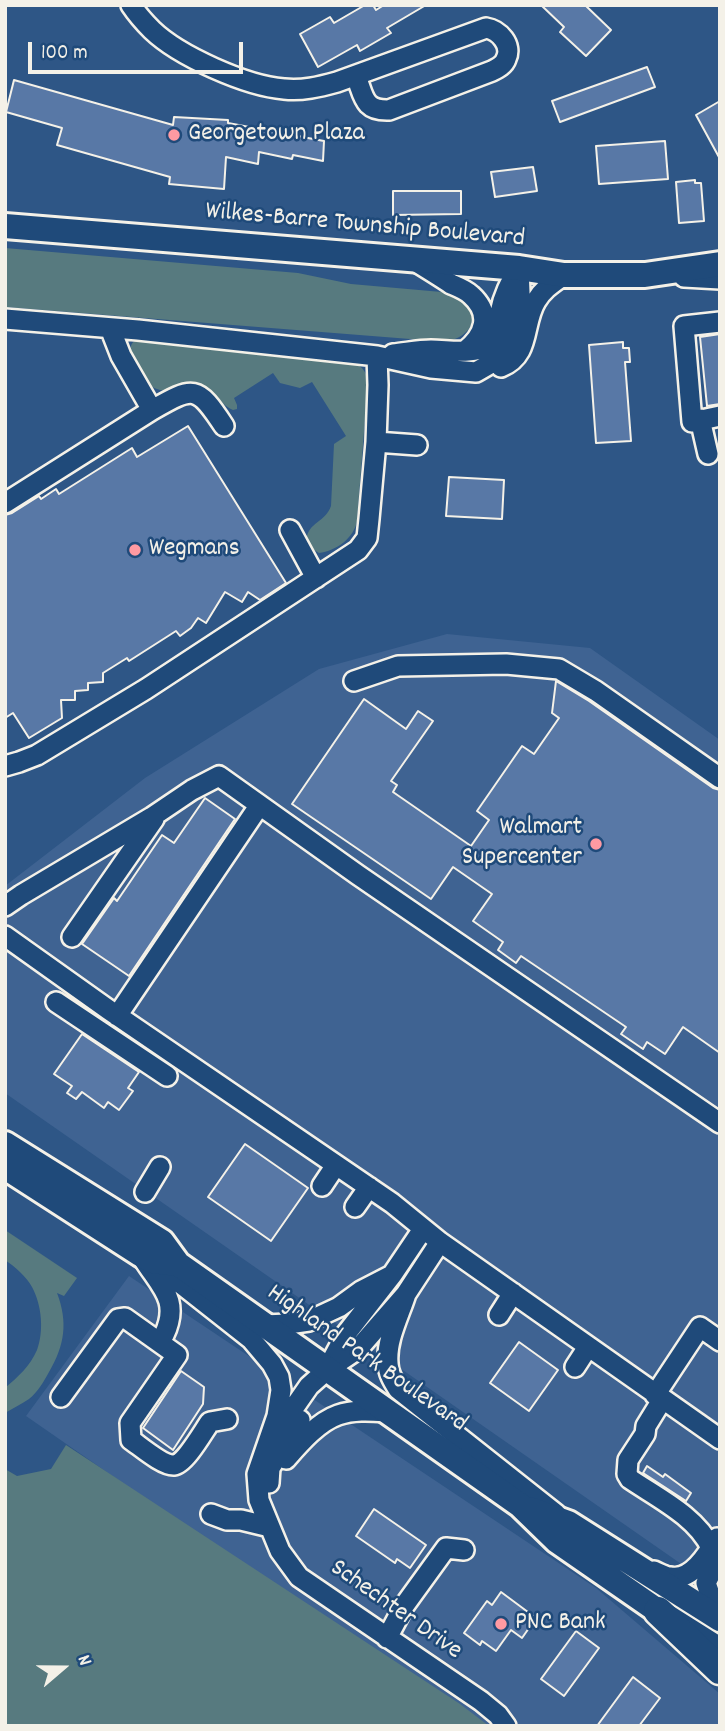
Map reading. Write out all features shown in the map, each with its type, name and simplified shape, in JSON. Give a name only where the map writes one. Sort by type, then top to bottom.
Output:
[{"type":"highway","points":[[658,1611],[720,1670]]},
{"type":"main road","name":"Wilkes-Barre Township Boulevard","points":[[5,226],[519,268],[564,275],[645,275],[720,264]]},
{"type":"main road","name":"Highland Park Boulevard","points":[[5,1144],[162,1242],[178,1264],[520,1505],[556,1541],[720,1650]]},
{"type":"main road","name":"Highland Park Boulevard","points":[[5,1167],[146,1257],[178,1264]]},
{"type":"main road","name":"Highland Park Boulevard","points":[[520,1505],[568,1523],[720,1619]]},
{"type":"street","points":[[131,5],[153,31],[181,50],[234,77],[283,89],[318,88],[486,28],[495,29],[502,35],[508,51],[506,60],[492,71],[389,110],[372,108],[365,100],[356,76]]},
{"type":"street","points":[[412,260],[470,294],[481,307],[484,322],[480,336],[464,352]]},
{"type":"street","points":[[377,356],[429,350],[464,352],[483,349],[498,330],[506,290],[519,268]]},
{"type":"street","points":[[476,372],[502,357],[509,344],[520,293],[519,268]]},
{"type":"street","points":[[5,319],[377,356],[431,368],[489,372],[506,365],[521,351],[534,303],[545,288],[564,275]]},
{"type":"street","points":[[645,275],[720,279]]},
{"type":"street","points":[[708,454],[710,417],[692,422],[684,326],[720,322]]},
{"type":"street","points":[[110,328],[121,356],[152,410]]},
{"type":"street","points":[[5,766],[37,755],[59,742],[358,550],[366,538],[376,442],[377,356]]},
{"type":"street","points":[[5,503],[178,395],[195,393],[204,399],[224,426]]},
{"type":"street","points":[[376,442],[417,445]]},
{"type":"street","points":[[290,530],[316,578]]},
{"type":"street","points":[[354,681],[398,666],[506,664],[559,669],[596,691],[720,778]]},
{"type":"street","points":[[5,906],[219,776],[720,1123]]},
{"type":"street","points":[[117,1016],[259,806]]},
{"type":"street","points":[[72,937],[158,813]]},
{"type":"street","points":[[5,936],[27,962],[117,1016],[172,1068]]},
{"type":"street","points":[[56,1002],[336,1165],[392,1203],[440,1242],[720,1439]]},
{"type":"street","points":[[322,1186],[336,1165]]},
{"type":"street","points":[[145,1192],[160,1167]]},
{"type":"street","points":[[355,1207],[369,1187]]},
{"type":"street","name":"Schechter Drive","points":[[263,1480],[319,1390],[346,1334],[423,1229]]},
{"type":"street","points":[[327,1370],[358,1349],[407,1294],[440,1242]]},
{"type":"street","points":[[146,1257],[170,1301],[167,1342]]},
{"type":"street","name":"Schechter Drive","points":[[146,1257],[251,1339],[279,1377],[281,1390],[277,1416],[259,1500],[280,1551],[299,1577],[481,1701],[498,1715],[506,1726]]},
{"type":"street","points":[[264,1325],[309,1321],[339,1307],[391,1275]]},
{"type":"street","points":[[499,1315],[513,1293]]},
{"type":"street","points":[[407,1294],[390,1342],[387,1364],[398,1389],[568,1523]]},
{"type":"street","points":[[61,1397],[118,1319],[125,1318],[167,1342],[177,1355],[130,1423],[131,1440],[166,1463],[175,1465],[183,1461],[210,1422],[227,1419]]},
{"type":"street","points":[[717,1546],[627,1474],[628,1460],[645,1434],[659,1397],[700,1327],[720,1341]]},
{"type":"street","points":[[575,1367],[589,1347]]},
{"type":"street","points":[[263,1480],[276,1472],[316,1429],[338,1415],[364,1410],[391,1413]]},
{"type":"street","points":[[211,1514],[227,1520],[242,1520],[270,1527]]},
{"type":"street","points":[[387,1638],[411,1589],[450,1544]]},
{"type":"street","points":[[618,1554],[669,1577],[680,1577],[691,1572],[717,1546]]},
{"type":"street","points":[[717,1546],[706,1583],[712,1600],[720,1608]]},
{"type":"shaded area","points":[[447,634],[590,648],[720,740],[720,1591],[5,1093],[5,886],[145,778],[319,669]]},
{"type":"shaded area","points":[[129,1276],[596,1588],[720,1694],[720,1726],[473,1726],[26,1416]]},
{"type":"green space","points":[[5,248],[298,273],[351,284],[453,293],[469,306],[472,322],[464,334],[448,342],[5,307]]},
{"type":"green space","points":[[139,339],[356,363],[360,366],[368,381],[357,521],[348,538],[338,546],[319,553],[311,548],[306,540],[310,529],[325,516],[331,506],[334,444],[346,436],[312,382],[300,388],[280,383],[273,373],[234,398],[237,409],[233,410],[198,384],[165,390],[151,386],[132,354],[131,345]]},
{"type":"green space","points":[[5,1230],[77,1278],[64,1296],[57,1293],[63,1314],[63,1333],[59,1352],[43,1383],[26,1401],[5,1413],[5,1388],[34,1356],[41,1327],[40,1310],[32,1287],[20,1272],[5,1260]]},
{"type":"green space","points":[[66,1445],[460,1704],[489,1726],[5,1726],[5,1469],[17,1476],[51,1469]]},
{"type":"building","points":[[365,5],[373,5],[376,10],[384,5],[426,5],[387,28],[391,33],[360,51],[357,45],[318,67],[300,34],[330,17],[334,23]]},
{"type":"building","points":[[541,5],[585,5],[611,30],[586,56],[560,32],[564,27]]},
{"type":"building","points":[[647,67],[655,87],[560,122],[552,101]]},
{"type":"building","name":"Georgetown Plaza","points":[[14,80],[173,125],[174,117],[228,120],[228,123],[324,141],[323,161],[293,155],[292,159],[259,152],[258,164],[226,157],[224,189],[169,184],[170,177],[57,145],[62,128],[6,112]]},
{"type":"building","points":[[720,101],[720,159],[696,115]]},
{"type":"building","points":[[665,141],[668,179],[599,184],[596,146]]},
{"type":"building","points":[[533,167],[537,191],[495,197],[491,172]]},
{"type":"building","points":[[695,180],[695,183],[701,183],[704,221],[679,223],[676,182]]},
{"type":"building","points":[[393,191],[461,191],[461,214],[393,215]]},
{"type":"building","points":[[720,334],[720,404],[707,406],[700,337]]},
{"type":"building","points":[[623,342],[623,348],[629,348],[630,362],[625,362],[631,441],[596,443],[589,345]]},
{"type":"building","name":"Wegmans","points":[[188,426],[286,583],[260,600],[248,592],[242,602],[225,592],[206,623],[198,618],[191,628],[180,636],[176,631],[129,661],[127,658],[103,673],[103,682],[88,683],[88,690],[75,691],[75,700],[61,700],[62,718],[29,738],[13,713],[5,718],[5,515],[56,489],[59,494],[132,448],[137,457]]},
{"type":"building","points":[[449,477],[504,480],[502,519],[446,516]]},
{"type":"building","name":"Walmart Supercenter","points":[[556,681],[713,788],[720,790],[720,1053],[683,1027],[665,1054],[647,1042],[643,1049],[621,1034],[626,1027],[521,956],[516,963],[498,950],[503,942],[473,921],[492,894],[453,867],[431,899],[292,804],[364,699],[406,729],[418,711],[433,721],[391,781],[397,785],[393,792],[471,846],[489,820],[477,811],[522,746],[534,754],[559,718],[552,713]]},
{"type":"building","points":[[205,798],[235,819],[129,976],[82,944],[114,898],[117,901],[162,835],[174,843]]},
{"type":"building","points":[[82,1034],[139,1072],[128,1088],[133,1091],[119,1110],[108,1102],[104,1108],[82,1092],[76,1099],[67,1093],[72,1086],[54,1074]]},
{"type":"building","points":[[245,1144],[308,1188],[271,1241],[208,1197]]},
{"type":"building","points":[[519,1342],[558,1370],[529,1411],[490,1383]]},
{"type":"building","points":[[181,1371],[204,1387],[203,1404],[173,1450],[143,1428]]},
{"type":"building","points":[[647,1466],[663,1477],[665,1474],[691,1493],[686,1501],[643,1473]]},
{"type":"building","points":[[374,1509],[426,1545],[410,1568],[397,1559],[395,1563],[356,1536]]},
{"type":"building","name":"PNC Bank","points":[[501,1592],[536,1618],[522,1638],[511,1630],[496,1651],[482,1641],[480,1645],[464,1633],[487,1601],[492,1605]]},
{"type":"building","points":[[576,1631],[599,1648],[564,1696],[541,1679]]},
{"type":"building","points":[[633,1677],[660,1698],[639,1726],[597,1726]]},
{"type":"place","name":"Georgetown Plaza","points":[[174,135]]},
{"type":"place","name":"Wegmans","points":[[135,550]]},
{"type":"place","name":"Walmart Supercenter","points":[[596,844]]},
{"type":"place","name":"PNC Bank","points":[[501,1624]]}]
